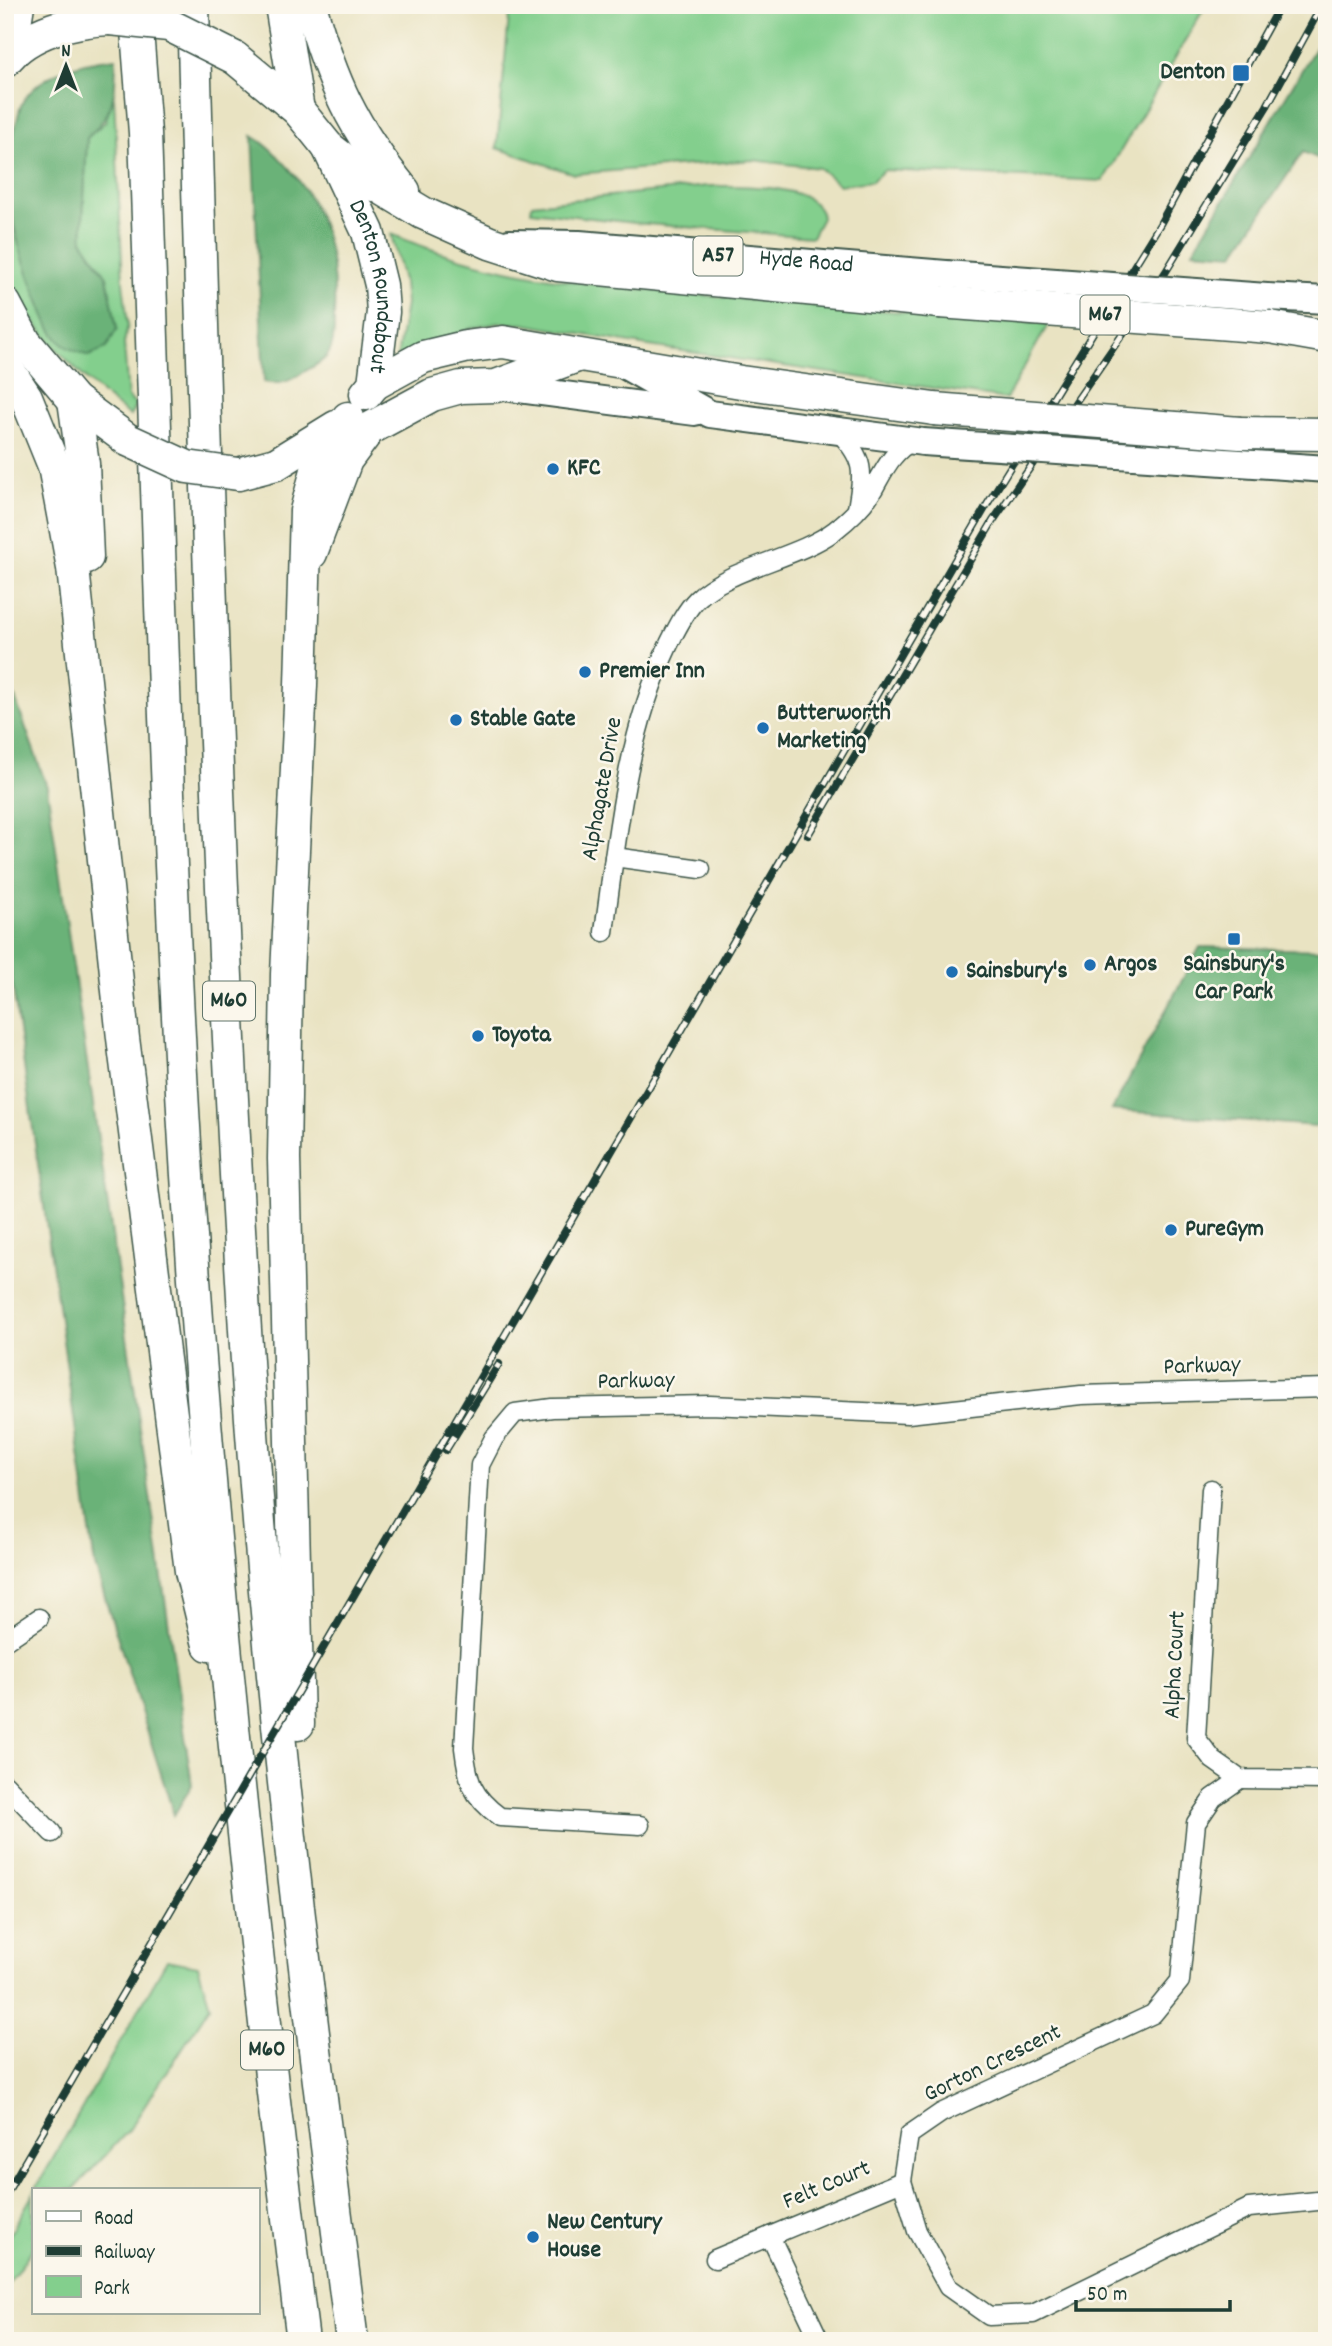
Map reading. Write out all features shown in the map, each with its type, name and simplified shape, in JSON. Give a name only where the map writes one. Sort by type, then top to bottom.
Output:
[{"type":"highway","points":[[8,58],[18,5]]},
{"type":"highway","name":"M60","points":[[193,5],[212,683],[246,1349],[274,1674],[307,1995],[352,2341]]},
{"type":"highway","points":[[291,9],[323,51],[348,113],[382,164],[423,213]]},
{"type":"highway","points":[[291,9],[298,110]]},
{"type":"highway","name":"Denton Roundabout","points":[[5,304],[12,343],[74,400],[128,440],[187,467],[237,474],[276,464],[348,418],[374,384],[383,329],[381,285],[368,232],[328,147],[298,110],[236,58],[169,25],[122,12],[78,20],[44,34],[8,58]]},
{"type":"highway","name":"M60","points":[[122,12],[145,134],[180,1059],[214,1528],[262,2015],[303,2341]]},
{"type":"highway","points":[[328,147],[378,186],[423,213]]},
{"type":"highway","name":"M67","points":[[423,213],[490,243],[558,265],[576,268],[943,288],[1270,327],[1327,337]]},
{"type":"highway","points":[[374,384],[423,358],[465,347],[503,342],[741,382],[934,409],[1240,433],[1327,433]]},
{"type":"highway","points":[[12,343],[26,397],[69,465]]},
{"type":"highway","points":[[316,512],[346,460],[369,429],[432,395],[461,387],[496,386],[596,356]]},
{"type":"highway","points":[[69,465],[74,400]]},
{"type":"highway","points":[[316,512],[319,463],[348,418]]},
{"type":"highway","name":"M60","points":[[69,465],[73,568],[123,1038],[191,1571],[236,1759]]},
{"type":"highway","name":"M60","points":[[307,1995],[284,1159],[287,974],[305,569],[316,512]]},
{"type":"main road","points":[[943,288],[1327,300]]},
{"type":"main road","points":[[596,356],[710,414]]},
{"type":"main road","points":[[496,386],[918,441],[1327,469]]},
{"type":"street","points":[[839,432],[856,450],[863,471],[857,509]]},
{"type":"street","name":"Alphagate Drive","points":[[604,932],[614,857],[641,714],[650,685],[676,630],[696,600],[714,587],[833,532],[873,490],[893,453],[918,441]]},
{"type":"street","points":[[614,857],[701,869]]},
{"type":"street","name":"Parkway","points":[[640,1825],[500,1817],[484,1806],[468,1782],[464,1748],[481,1465],[494,1438],[515,1413],[552,1408],[710,1405],[908,1414],[1081,1395],[1327,1388]]},
{"type":"street","name":"Alpha Court","points":[[1211,1489],[1196,1738],[1213,1760],[1240,1779]]},
{"type":"street","points":[[5,1641],[39,1618]]},
{"type":"street","points":[[1240,1779],[1327,1780]]},
{"type":"street","name":"Gorton Crescent","points":[[1240,1779],[1213,1798],[1196,1823],[1180,1982],[1153,2014],[941,2113],[909,2135],[902,2181],[917,2231],[948,2287],[989,2316],[1033,2314],[1249,2208],[1327,2200]]},
{"type":"street","points":[[5,1784],[52,1833]]},
{"type":"street","name":"Felt Court","points":[[715,2259],[902,2181]]},
{"type":"street","name":"Felt Court","points":[[770,2236],[820,2341]]},
{"type":"green space","points":[[510,5],[1206,5],[1103,181],[884,170],[872,181],[840,185],[819,168],[753,160],[574,174],[497,148]]},
{"type":"green space","points":[[1327,28],[1327,162],[1303,152],[1234,254],[1193,251]]},
{"type":"green space","points":[[116,58],[114,93],[109,111],[87,138],[82,240],[107,277],[117,329],[106,348],[89,356],[66,347],[54,335],[47,321],[21,253],[9,192],[9,171],[15,128],[25,98],[44,81],[66,69]]},
{"type":"green space","points":[[114,97],[123,282],[128,325],[124,343],[128,397],[136,405],[130,416],[76,370],[41,330],[14,289],[6,269],[3,251],[5,188],[11,222],[30,277],[117,329],[107,277],[82,240],[87,138],[105,122]]},
{"type":"green space","points":[[252,136],[267,146],[301,183],[320,218],[331,255],[334,332],[329,353],[294,378],[280,383],[264,382]]},
{"type":"green space","points":[[708,186],[774,188],[792,192],[817,206],[822,218],[812,237],[634,223],[531,211],[532,204]]},
{"type":"green space","points":[[391,234],[465,260],[575,282],[780,302],[1049,323],[1006,399],[642,345],[524,324],[499,323],[472,328],[397,358],[406,304],[404,284]]},
{"type":"green space","points":[[14,695],[47,787],[192,1785],[174,1815],[95,1566],[5,932],[5,717]]},
{"type":"green space","points":[[1200,947],[1327,950],[1327,1127],[1112,1110]]},
{"type":"green space","points":[[167,1960],[198,1966],[210,2006],[129,2130],[75,2188],[36,2188]]},
{"type":"green space","points":[[32,2196],[32,2249],[5,2289],[5,2243]]},
{"type":"railway","points":[[5,2196],[988,503],[1160,224],[1280,5]]},
{"type":"railway","points":[[808,835],[993,521],[1165,273],[1267,106],[1322,5]]},
{"type":"railway","points":[[446,1450],[499,1364]]},
{"type":"place","name":"Denton","points":[[1241,73]]},
{"type":"place","name":"KFC","points":[[553,469]]},
{"type":"place","name":"Premier Inn","points":[[585,672]]},
{"type":"place","name":"Stable Gate","points":[[456,720]]},
{"type":"place","name":"Butterworth Marketing","points":[[763,728]]},
{"type":"place","name":"Sainsbury's Car Park","points":[[1234,939]]},
{"type":"place","name":"Argos","points":[[1090,965]]},
{"type":"place","name":"Sainsbury's","points":[[952,972]]},
{"type":"place","name":"Toyota","points":[[478,1036]]},
{"type":"place","name":"PureGym","points":[[1171,1230]]},
{"type":"place","name":"New Century House","points":[[533,2237]]}]
